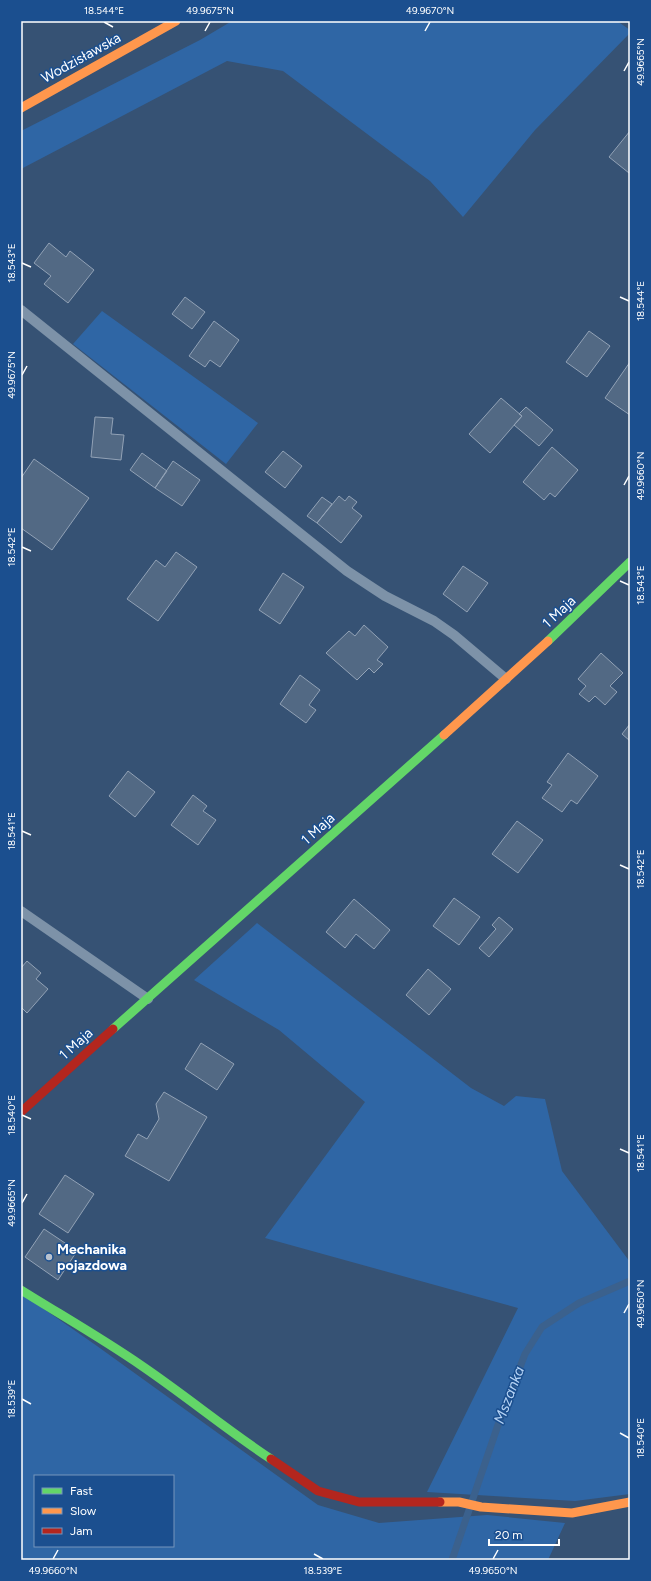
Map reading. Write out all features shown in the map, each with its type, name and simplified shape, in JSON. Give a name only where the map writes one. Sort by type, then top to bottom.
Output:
[{"type":"street","name":"Wodzisławska","points":[[21,108],[176,21]]},
{"type":"street","name":"1 Maja","points":[[21,1112],[506,679],[577,614],[630,562]]},
{"type":"street","points":[[21,1290],[147,1369],[242,1440],[318,1491],[359,1502],[459,1502],[482,1507],[572,1513],[630,1502]]},
{"type":"lane","points":[[21,310],[347,570],[385,596],[434,620],[506,679]]},
{"type":"lane","points":[[21,911],[148,999]]},
{"type":"shaded area","points":[[232,21],[617,21],[630,30],[630,33],[535,130],[463,217],[430,181],[283,71],[227,61],[21,169],[21,131],[200,40]]},
{"type":"shaded area","points":[[102,311],[258,423],[226,464],[73,344]]},
{"type":"shaded area","points":[[257,923],[471,1088],[504,1106],[516,1096],[545,1099],[562,1171],[630,1262],[630,1494],[575,1501],[427,1492],[518,1308],[265,1238],[365,1102],[279,1030],[194,980]]},
{"type":"shaded area","points":[[21,1293],[318,1505],[379,1523],[487,1515],[565,1523],[548,1560],[21,1560]]},
{"type":"building","points":[[630,131],[630,172],[629,173],[609,157]]},
{"type":"building","points":[[49,243],[66,257],[70,251],[94,270],[68,303],[44,284],[51,276],[34,263]]},
{"type":"building","points":[[185,297],[205,312],[192,329],[172,314]]},
{"type":"building","points":[[214,321],[239,340],[220,367],[210,360],[205,367],[189,356]]},
{"type":"building","points":[[589,331],[610,346],[587,377],[566,362]]},
{"type":"building","points":[[630,362],[630,415],[605,398]]},
{"type":"building","points":[[501,398],[522,416],[490,453],[469,434]]},
{"type":"building","points":[[526,407],[553,430],[539,446],[514,425],[522,416],[519,414]]},
{"type":"building","points":[[95,417],[113,418],[111,434],[124,435],[121,460],[91,457]]},
{"type":"building","points":[[552,447],[578,470],[555,497],[550,493],[544,500],[523,482]]},
{"type":"building","points":[[283,451],[302,466],[285,488],[265,472]]},
{"type":"building","points":[[142,453],[167,471],[155,488],[130,470]]},
{"type":"building","points":[[34,459],[89,498],[52,550],[21,528],[21,478]]},
{"type":"building","points":[[173,461],[200,480],[182,506],[155,488]]},
{"type":"building","points":[[339,496],[345,501],[349,496],[357,502],[352,508],[362,516],[341,543],[317,523]]},
{"type":"building","points":[[322,497],[332,504],[317,523],[307,516]]},
{"type":"building","points":[[176,552],[197,567],[158,621],[127,599],[156,560],[165,567]]},
{"type":"building","points":[[463,566],[488,583],[467,612],[443,594]]},
{"type":"building","points":[[283,573],[304,587],[280,624],[259,610]]},
{"type":"building","points":[[364,625],[388,647],[377,660],[383,664],[374,673],[369,668],[357,680],[326,653],[349,631],[355,636]]},
{"type":"building","points":[[601,653],[623,673],[610,686],[617,692],[605,705],[595,696],[589,702],[579,694],[586,686],[578,679]]},
{"type":"building","points":[[300,675],[320,690],[309,705],[316,710],[306,723],[280,704]]},
{"type":"building","points":[[630,724],[630,741],[622,734]]},
{"type":"building","points":[[568,753],[598,776],[577,804],[571,800],[562,812],[542,798],[552,785],[547,782]]},
{"type":"building","points":[[128,771],[155,792],[135,817],[109,796]]},
{"type":"building","points":[[193,795],[207,806],[203,811],[216,820],[198,845],[171,825]]},
{"type":"building","points":[[517,821],[543,840],[518,873],[492,854]]},
{"type":"building","points":[[454,898],[480,917],[459,945],[433,926]]},
{"type":"building","points":[[354,899],[390,930],[374,949],[356,934],[345,948],[326,932]]},
{"type":"building","points":[[499,917],[513,929],[489,957],[479,948],[496,929],[492,925]]},
{"type":"building","points":[[27,961],[41,973],[36,979],[48,989],[27,1013],[21,1007],[21,968]]},
{"type":"building","points":[[428,969],[451,989],[429,1015],[406,995]]},
{"type":"building","points":[[201,1043],[234,1064],[217,1090],[185,1069]]},
{"type":"building","points":[[164,1092],[207,1117],[169,1181],[125,1156],[138,1134],[147,1139],[159,1119],[156,1104]]},
{"type":"building","points":[[65,1175],[94,1194],[68,1233],[39,1214]]},
{"type":"building","points":[[44,1229],[77,1251],[58,1280],[25,1257]]},
{"type":"waterway","name":"Mszanka","points":[[452,1560],[498,1425],[525,1354],[542,1327],[579,1303],[630,1281]]},
{"type":"traffic: fast","points":[[548,641],[630,562]]},
{"type":"traffic: fast","points":[[113,1029],[444,735]]},
{"type":"traffic: fast","points":[[21,1290],[127,1356],[271,1459]]},
{"type":"traffic: slow","points":[[21,108],[176,21]]},
{"type":"traffic: slow","points":[[444,735],[548,641]]},
{"type":"traffic: slow","points":[[440,1502],[459,1502],[481,1507],[572,1513],[630,1502]]},
{"type":"traffic: jam","points":[[21,1112],[113,1029]]},
{"type":"traffic: jam","points":[[271,1459],[318,1491],[359,1502],[440,1502]]},
{"type":"place","name":"Mechanika pojazdowa","points":[[49,1257]]}]
